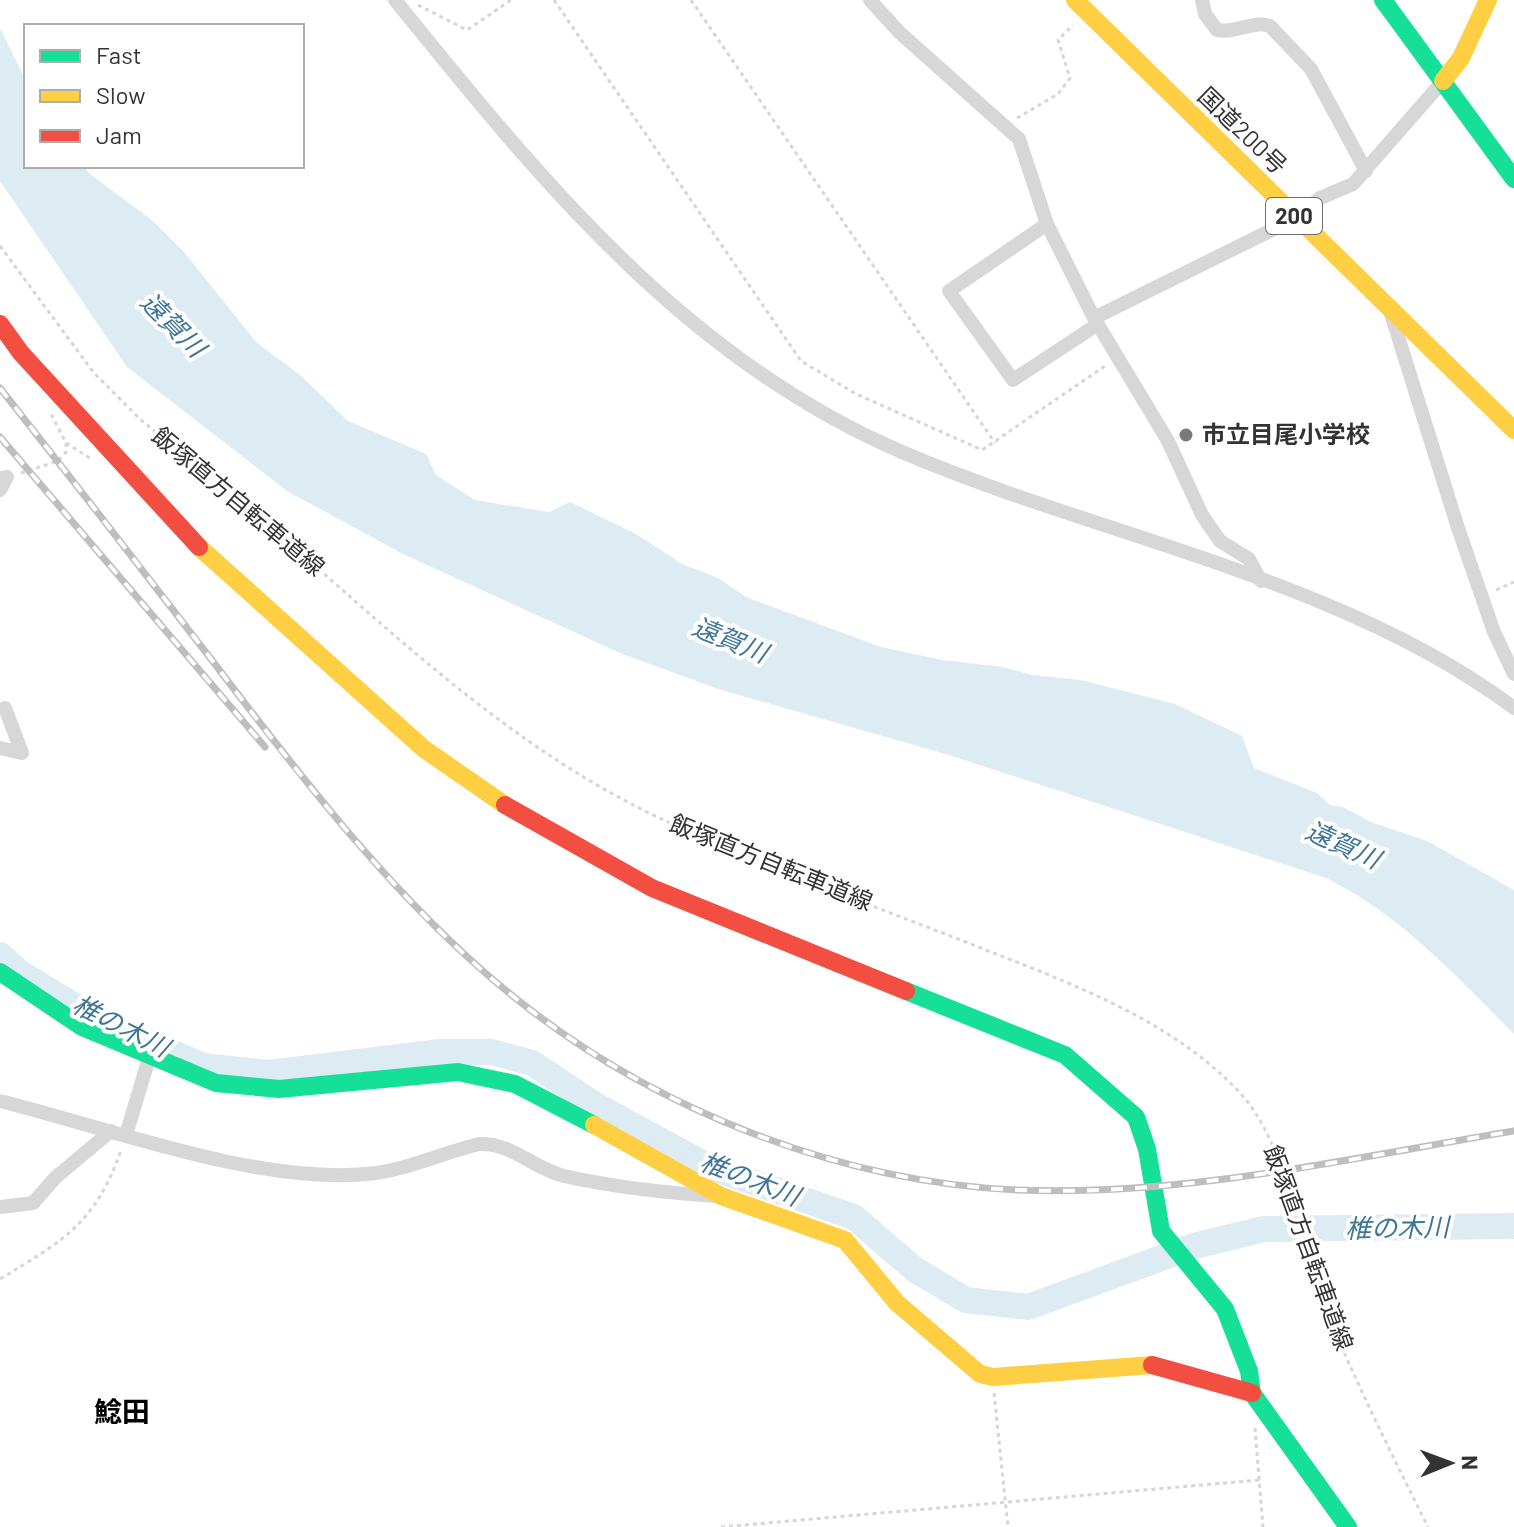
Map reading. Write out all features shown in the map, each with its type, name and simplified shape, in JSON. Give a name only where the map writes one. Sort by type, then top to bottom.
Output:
[{"type":"main road","points":[[1383,0],[1514,179]]},
{"type":"main road","points":[[1443,81],[1461,58],[1488,0]]},
{"type":"main road","name":"国道200号","points":[[1081,6],[1514,430]]},
{"type":"main road","points":[[0,324],[21,353],[182,531],[424,749],[499,802],[652,888],[1065,1055],[1094,1077],[1136,1117],[1147,1149],[1158,1224],[1225,1309],[1249,1371],[1252,1393],[1348,1527]]},
{"type":"main road","points":[[0,972],[82,1027],[149,1058],[216,1083],[279,1089],[432,1073],[488,1076],[552,1101],[721,1196],[845,1240],[897,1303],[970,1369],[993,1377],[1153,1365],[1252,1393]]},
{"type":"street","points":[[395,0],[549,184],[626,266],[726,351],[778,387],[913,457],[1261,581],[1375,626],[1453,667],[1514,708]]},
{"type":"street","points":[[870,0],[969,97],[1009,128],[1025,155],[1047,224],[1096,321],[1168,441],[1212,530],[1220,541],[1249,559],[1261,581]]},
{"type":"street","points":[[1202,0],[1205,14],[1217,30],[1234,31],[1263,23],[1311,69],[1366,171]]},
{"type":"street","points":[[1047,224],[949,291],[1013,380],[1096,321],[1296,218],[1320,198],[1353,184],[1443,81]]},
{"type":"street","points":[[1388,306],[1482,597],[1514,674]]},
{"type":"street","points":[[0,748],[22,753],[5,708]]},
{"type":"street","points":[[0,1207],[33,1203],[56,1177],[119,1133],[149,1058]]},
{"type":"street","points":[[0,1101],[275,1170],[334,1176],[384,1171],[444,1152],[495,1143],[561,1175],[670,1193],[721,1196]]},
{"type":"path","points":[[408,0],[467,30],[511,0]]},
{"type":"path","points":[[554,0],[801,361],[856,394],[982,450],[1118,357]]},
{"type":"path","points":[[691,0],[995,443]]},
{"type":"path","points":[[1009,128],[1025,111],[1058,94],[1070,78],[1058,40],[1081,6]]},
{"type":"path","name":"飯塚直方自転車道線","points":[[0,246],[94,373],[140,419],[382,626],[500,720],[576,772],[646,811],[1044,973],[1140,1018],[1200,1058],[1239,1092],[1258,1115],[1272,1146],[1322,1300],[1428,1527]]},
{"type":"path","points":[[2,482],[63,456],[66,443],[47,404]]},
{"type":"path","points":[[1482,597],[1514,582]]},
{"type":"path","points":[[0,1279],[72,1233],[92,1211],[111,1180],[119,1133]]},
{"type":"path","points":[[993,1377],[1008,1527]]},
{"type":"path","points":[[1254,1422],[1263,1527]]},
{"type":"path","points":[[721,1527],[1259,1480]]},
{"type":"water","name":"遠賀川","points":[[0,28],[24,77],[24,168],[86,168],[153,221],[184,252],[257,343],[300,375],[348,421],[426,454],[436,475],[475,500],[549,512],[570,502],[636,534],[682,564],[718,578],[746,597],[881,647],[942,660],[1003,667],[1032,675],[1081,680],[1175,704],[1242,736],[1254,768],[1317,793],[1330,805],[1343,807],[1371,822],[1427,841],[1514,890],[1514,1034],[1403,928],[1326,878],[949,755],[718,689],[620,653],[403,554],[287,491],[127,367],[0,181]]},
{"type":"waterway","name":"椎の木川","points":[[0,955],[19,972],[94,1018],[203,1066],[269,1073],[440,1052],[492,1052],[532,1063],[597,1106],[709,1167],[854,1217],[914,1269],[966,1300],[1028,1307],[1194,1246],[1264,1229],[1514,1226]]},
{"type":"railway","points":[[0,388],[315,793],[430,921],[471,961],[568,1037],[626,1073],[687,1105],[750,1132],[816,1155],[882,1172],[950,1184],[1017,1190],[1080,1191],[1204,1182],[1514,1131]]},
{"type":"railway","points":[[0,437],[265,747]]},
{"type":"traffic: fast","points":[[1383,0],[1514,179]]},
{"type":"traffic: fast","points":[[0,972],[82,1027],[216,1083],[279,1089],[458,1072],[515,1084],[594,1125]]},
{"type":"traffic: fast","points":[[906,991],[1065,1055],[1136,1117],[1147,1149],[1161,1231],[1225,1309],[1249,1371],[1252,1393],[1348,1527]]},
{"type":"traffic: slow","points":[[1075,0],[1514,430]]},
{"type":"traffic: slow","points":[[1443,81],[1461,58],[1488,0]]},
{"type":"traffic: slow","points":[[199,547],[424,749],[505,805]]},
{"type":"traffic: slow","points":[[594,1125],[721,1196],[845,1240],[897,1303],[980,1374],[993,1377],[1152,1365]]},
{"type":"traffic: jam","points":[[0,324],[21,353],[199,547]]},
{"type":"traffic: jam","points":[[505,805],[652,888],[906,991]]},
{"type":"traffic: jam","points":[[1152,1365],[1252,1393]]},
{"type":"place","name":"市立目尾小学校","points":[[1186,435]]},
{"type":"district","name":"鯰田","points":[[122,1412]]}]
